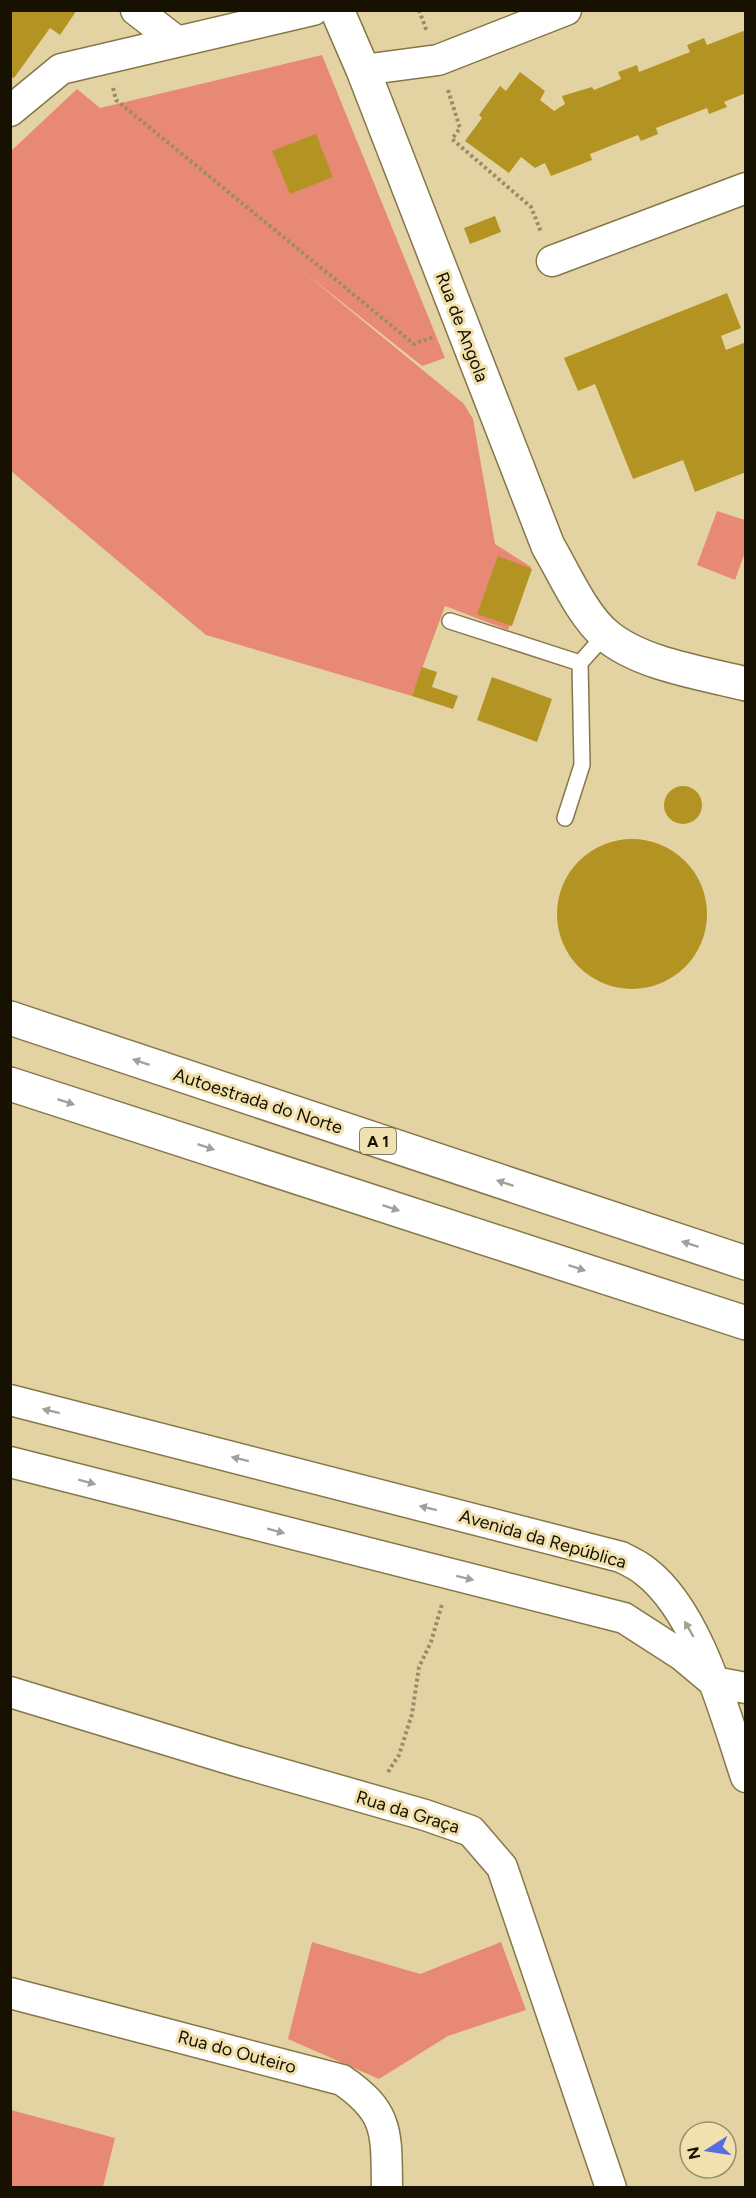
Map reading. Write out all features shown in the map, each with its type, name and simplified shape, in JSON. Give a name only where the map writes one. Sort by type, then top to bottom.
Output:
[{"type":"main road","name":"Rua de Angola","points":[[337,10],[363,70],[548,546],[581,603],[605,635]]},
{"type":"main road","points":[[605,635],[633,653],[746,684]]},
{"type":"main road","name":"Autoestrada do Norte","points":[[10,1018],[746,1263]]},
{"type":"main road","points":[[10,1084],[746,1323]]},
{"type":"street","points":[[136,10],[175,40]]},
{"type":"street","points":[[10,111],[61,69],[175,40],[313,10]]},
{"type":"street","points":[[363,70],[438,60],[566,10]]},
{"type":"street","points":[[552,261],[746,188]]},
{"type":"street","name":"Avenida da República","points":[[10,1400],[621,1557],[645,1570],[667,1593],[693,1634],[714,1682],[746,1777]]},
{"type":"street","points":[[10,1462],[624,1618],[682,1656],[714,1682],[746,1688]]},
{"type":"street","name":"Rua da Graça","points":[[10,1692],[172,1743],[371,1799],[471,1831],[502,1867],[611,2187]]},
{"type":"street","name":"Rua do Outeiro","points":[[10,1993],[342,2080],[363,2095],[382,2121],[387,2187]]},
{"type":"lane","points":[[450,621],[580,663]]},
{"type":"lane","points":[[565,818],[582,765],[580,663],[605,635]]},
{"type":"path","points":[[419,10],[460,128],[452,139],[531,207],[552,261]]},
{"type":"path","points":[[105,57],[116,100],[414,344]]},
{"type":"path","points":[[371,1799],[399,1755],[412,1714],[419,1666],[431,1642],[451,1575]]},
{"type":"shaded area","points":[[322,55],[445,358],[422,366],[300,269],[464,404],[473,419],[495,544],[531,567],[508,630],[445,606],[412,696],[206,635],[11,471],[11,151],[77,89],[100,108]]},
{"type":"shaded area","points":[[717,511],[745,520],[745,552],[735,580],[697,565]]},
{"type":"shaded area","points":[[312,1942],[420,1974],[501,1942],[526,2010],[448,2036],[379,2079],[288,2039]]},
{"type":"shaded area","points":[[11,2110],[115,2138],[103,2187],[11,2186]]},
{"type":"building","points":[[10,10],[77,10],[60,35],[50,28],[14,78],[10,76]]},
{"type":"building","points":[[746,30],[746,93],[724,102],[727,107],[709,114],[707,108],[656,128],[658,134],[641,141],[638,135],[590,154],[592,160],[551,176],[545,163],[535,168],[521,157],[509,173],[465,141],[482,118],[479,115],[500,86],[506,91],[520,72],[545,91],[540,100],[554,111],[565,104],[562,96],[592,87],[594,90],[621,79],[618,72],[637,65],[639,72],[690,52],[687,45],[704,38],[707,45]]},
{"type":"building","points":[[316,134],[333,177],[290,194],[272,151]]},
{"type":"building","points":[[495,216],[501,232],[470,244],[464,228]]},
{"type":"building","points":[[727,293],[741,328],[721,336],[726,350],[746,342],[746,472],[695,492],[683,460],[633,479],[595,384],[578,391],[564,358]]},
{"type":"building","points":[[498,556],[532,569],[512,626],[477,614]]},
{"type":"building","points":[[422,667],[437,672],[432,687],[458,696],[453,709],[412,696]]},
{"type":"building","points":[[492,677],[552,699],[537,742],[477,720]]},
{"type":"building","points":[[683,786],[697,791],[702,805],[697,819],[683,824],[669,819],[664,805],[669,791]]},
{"type":"building","points":[[632,839],[661,844],[674,851],[685,861],[695,872],[702,885],[707,914],[702,943],[695,956],[685,967],[674,977],[661,984],[632,989],[603,984],[590,977],[579,967],[569,956],[562,943],[557,914],[562,885],[569,872],[579,861],[590,851],[603,844]]}]
